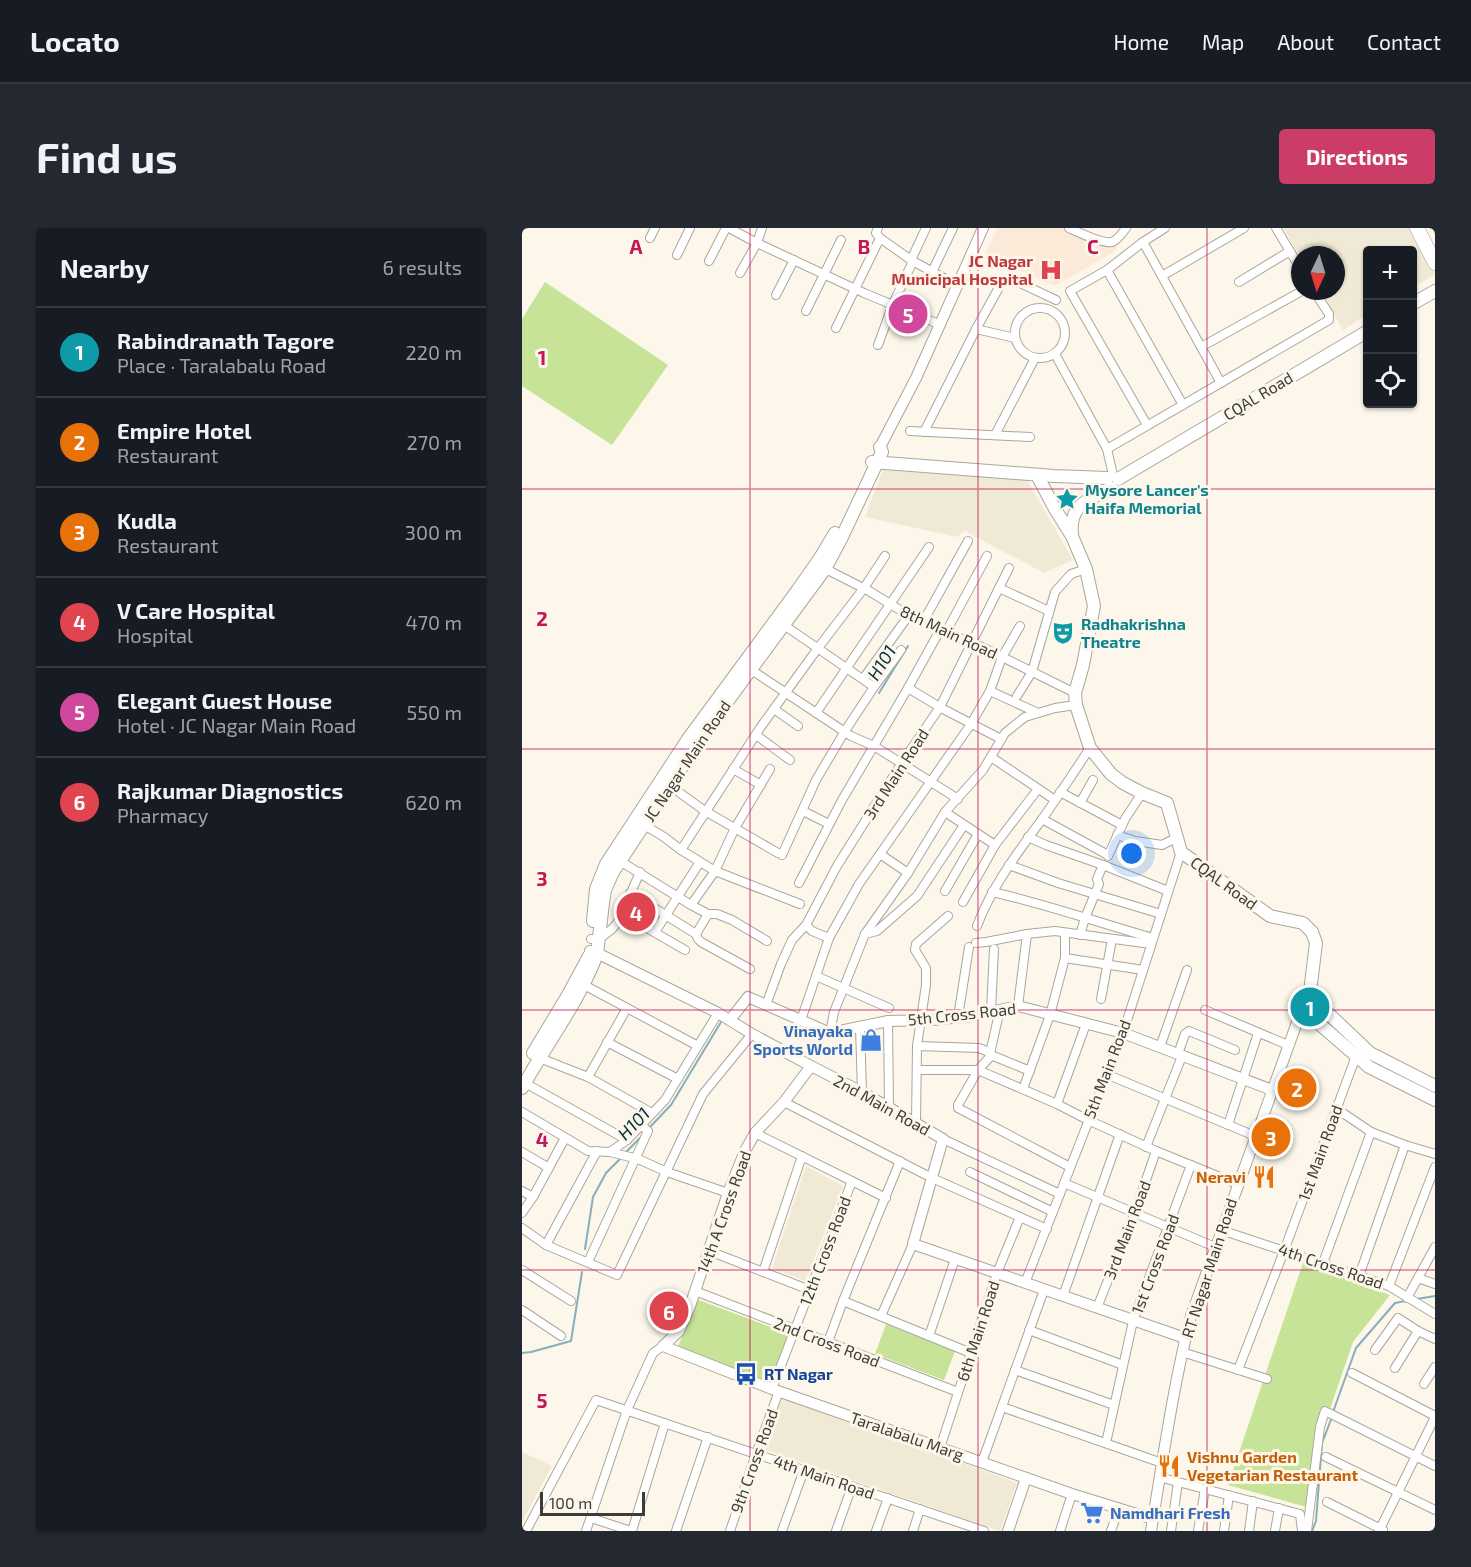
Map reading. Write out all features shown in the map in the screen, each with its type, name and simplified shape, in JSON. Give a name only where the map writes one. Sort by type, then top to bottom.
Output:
[{"type":"main road","points":[[1417,228],[1435,262]]},
{"type":"main road","points":[[1426,228],[1435,245]]},
{"type":"main road","points":[[1417,302],[1435,291]]},
{"type":"main road","name":"CQAL Road","points":[[1072,536],[1071,524],[1078,508],[1112,480],[1363,334]]},
{"type":"main road","name":"JC Nagar Main Road","points":[[523,1081],[594,946],[594,902],[599,879],[606,864],[639,822],[665,782],[707,729],[747,667],[820,566],[843,526],[873,463],[882,452],[880,447]]},
{"type":"main road","points":[[873,463],[1112,480]]},
{"type":"main road","points":[[1037,475],[1072,536],[1086,569],[1094,606],[1076,699]]},
{"type":"main road","name":"CQAL Road","points":[[1076,699],[1090,748],[1111,774],[1142,794],[1169,805],[1181,852],[1270,916],[1304,923],[1312,932],[1316,943],[1310,997]]},
{"type":"main road","name":"JC Nagar Main Road","points":[[536,1056],[584,985],[605,890],[639,822]]},
{"type":"main road","points":[[1435,1086],[1370,1053],[1310,997],[1300,997],[1296,1002],[1296,1009],[1369,1067],[1435,1100]]},
{"type":"main road","points":[[1304,1014],[1314,1012],[1316,1007],[1310,997]]},
{"type":"street","points":[[650,238],[655,228]]},
{"type":"street","points":[[677,255],[690,228]]},
{"type":"street","points":[[708,261],[727,228],[825,275],[941,325]]},
{"type":"street","points":[[740,273],[757,243],[762,228]]},
{"type":"street","points":[[878,228],[876,233],[880,238],[912,260],[958,286]]},
{"type":"street","points":[[878,345],[926,228]]},
{"type":"street","points":[[932,272],[953,228]]},
{"type":"street","name":"JC Nagar Main Road","points":[[880,447],[941,325],[983,228]]},
{"type":"street","points":[[1069,228],[1102,241],[1112,242],[1126,228]]},
{"type":"street","points":[[1048,309],[1056,300],[1107,270],[1165,228]]},
{"type":"street","points":[[1162,276],[1244,228]]},
{"type":"street","points":[[1239,282],[1290,251],[1276,228]]},
{"type":"street","points":[[836,328],[880,238]]},
{"type":"street","points":[[806,311],[841,240]]},
{"type":"street","points":[[1143,242],[1221,383]]},
{"type":"street","points":[[776,295],[794,260]]},
{"type":"street","points":[[1107,270],[1183,405]]},
{"type":"street","points":[[924,432],[976,328],[1002,282],[1008,279],[1014,280],[1056,300]]},
{"type":"street","points":[[1070,291],[1147,426]]},
{"type":"street","points":[[1201,347],[1291,297]]},
{"type":"street","points":[[1107,449],[1329,320],[1329,314],[1320,300]]},
{"type":"street","points":[[1040,308],[1056,313],[1062,320],[1066,337],[1063,345],[1055,354],[1043,358],[1035,358],[1022,351],[1015,338],[1015,329],[1023,314],[1040,308]]},
{"type":"street","points":[[976,328],[1015,338]]},
{"type":"street","points":[[1055,354],[1107,449],[1112,480]]},
{"type":"street","points":[[995,435],[1035,358]]},
{"type":"street","points":[[910,431],[1030,437]]},
{"type":"street","points":[[923,622],[968,541]]},
{"type":"street","points":[[816,713],[929,547]]},
{"type":"street","points":[[681,850],[785,693],[864,588],[885,556]]},
{"type":"street","points":[[799,883],[829,824],[987,556]]},
{"type":"street","name":"8th Main Road","points":[[820,566],[864,588],[909,615],[1032,672],[1076,699]]},
{"type":"street","name":"3rd Main Road","points":[[766,1005],[792,940],[806,925],[837,866],[940,707],[1009,568]]},
{"type":"street","points":[[1017,696],[1032,672],[1055,592],[1071,574],[1086,569]]},
{"type":"street","points":[[999,588],[1049,611]]},
{"type":"street","points":[[863,679],[909,615]]},
{"type":"street","points":[[780,622],[874,687]]},
{"type":"street","points":[[801,1020],[829,938],[859,884],[971,724],[990,691],[1002,657],[1020,626]]},
{"type":"street","points":[[665,782],[705,811],[780,854],[803,811],[816,780],[844,731],[901,650]]},
{"type":"street","points":[[747,667],[844,731],[874,746],[957,799]]},
{"type":"street","points":[[908,688],[1001,740]]},
{"type":"street","points":[[990,691],[1038,713]]},
{"type":"street","points":[[730,1020],[748,997],[830,1033],[834,1012],[865,934],[908,873],[945,812],[983,770],[1005,733],[1024,717],[1076,699]]},
{"type":"street","points":[[774,709],[798,726]]},
{"type":"street","points":[[756,735],[790,760]]},
{"type":"street","points":[[977,926],[992,892],[1090,748]]},
{"type":"street","points":[[991,757],[1055,800]]},
{"type":"street","points":[[733,769],[761,785]]},
{"type":"street","points":[[691,905],[715,871],[735,828],[770,770]]},
{"type":"street","points":[[1080,802],[1094,780]]},
{"type":"street","points":[[963,902],[995,844],[1038,789]]},
{"type":"street","points":[[1060,792],[1122,825]]},
{"type":"street","points":[[1042,819],[1108,855],[1122,825],[1142,794]]},
{"type":"street","points":[[803,811],[829,824]]},
{"type":"street","points":[[945,812],[995,844]]},
{"type":"street","points":[[639,822],[715,871],[800,904]]},
{"type":"street","points":[[865,934],[877,931],[917,896],[964,825]]},
{"type":"street","points":[[945,891],[978,834]]},
{"type":"street","points":[[1118,835],[1135,841],[1162,845],[1176,838]]},
{"type":"street","points":[[1028,837],[1168,891]]},
{"type":"street","name":"5th Main Road","points":[[1025,1283],[1122,1033],[1181,852]]},
{"type":"street","points":[[880,854],[908,873]]},
{"type":"street","points":[[620,861],[691,905],[708,914],[717,914],[732,920],[767,941]]},
{"type":"street","points":[[655,932],[700,862]]},
{"type":"street","points":[[1010,865],[1059,883],[1161,914]]},
{"type":"street","points":[[1080,935],[1084,918],[1099,884],[1097,879],[1103,865]]},
{"type":"street","points":[[594,946],[612,929],[640,872]]},
{"type":"street","points":[[992,892],[1084,918],[1152,941]]},
{"type":"street","points":[[630,893],[696,934],[702,942],[750,969]]},
{"type":"street","points":[[621,913],[685,950]]},
{"type":"street","points":[[696,934],[708,914]]},
{"type":"street","points":[[916,1123],[917,1046],[926,985],[926,968],[915,946],[948,916]]},
{"type":"street","points":[[806,925],[812,931],[829,938]]},
{"type":"street","points":[[958,1017],[973,945],[1026,934],[1055,931],[1112,939],[1152,941]]},
{"type":"street","points":[[1023,1089],[1050,1015],[1065,958],[1065,933]]},
{"type":"street","points":[[1018,1006],[1026,934]]},
{"type":"street","points":[[1101,999],[1112,939]]},
{"type":"street","name":"2nd Main Road","points":[[594,946],[862,1092],[943,1139],[913,1244]]},
{"type":"street","points":[[994,949],[996,1010],[991,1055],[978,1070],[958,1105],[960,1110],[1070,1167]]},
{"type":"street","points":[[1065,958],[1143,970]]},
{"type":"street","points":[[1160,1047],[1187,970]]},
{"type":"street","points":[[816,976],[889,1008]]},
{"type":"street","points":[[584,985],[698,1046]]},
{"type":"street","name":"5th Cross Road","points":[[830,1033],[888,1021],[958,1017],[1018,1006],[1122,1033],[1272,1090]]},
{"type":"street","points":[[588,1077],[627,1008]]},
{"type":"street","points":[[1204,1010],[1288,1045]]},
{"type":"street","points":[[588,1262],[636,1159],[644,1128],[652,1113],[665,1100],[718,1013]]},
{"type":"street","name":"RT Nagar Main Road","points":[[1151,1531],[1182,1352],[1191,1316],[1288,1045],[1304,1014]]},
{"type":"street","points":[[888,1021],[889,1107]]},
{"type":"street","points":[[1057,1104],[1086,1024]]},
{"type":"street","points":[[860,1027],[862,1092]]},
{"type":"street","points":[[1146,1147],[1166,1099],[1186,1032],[1189,1031],[1235,1050]]},
{"type":"street","points":[[1228,1125],[1258,1033]]},
{"type":"street","points":[[522,1228],[546,1245],[617,1275],[703,1094],[752,1034]]},
{"type":"street","points":[[608,1042],[678,1079]]},
{"type":"street","points":[[917,1046],[979,1048],[1030,1071]]},
{"type":"street","points":[[536,1056],[588,1077],[652,1113]]},
{"type":"street","name":"1st Main Road","points":[[1238,1370],[1356,1056]]},
{"type":"street","name":"14th A Cross Road","points":[[586,1531],[627,1410],[653,1353],[679,1331],[745,1151],[755,1133],[784,1102],[811,1066]]},
{"type":"street","points":[[917,1070],[978,1070],[1057,1104],[1146,1147],[1237,1184]]},
{"type":"street","points":[[1106,1074],[1256,1136]]},
{"type":"street","points":[[523,1081],[627,1140]]},
{"type":"street","points":[[784,1102],[932,1178],[1047,1229]]},
{"type":"street","points":[[1337,1110],[1371,1132],[1435,1154]]},
{"type":"street","points":[[522,1112],[588,1151],[610,1152],[636,1159],[728,1193]]},
{"type":"street","points":[[610,1152],[644,1128]]},
{"type":"street","points":[[1323,1263],[1371,1132]]},
{"type":"street","points":[[755,1133],[886,1198]]},
{"type":"street","points":[[1063,1296],[1120,1134]]},
{"type":"street","points":[[522,1212],[533,1197],[565,1138]]},
{"type":"street","points":[[943,1139],[1060,1194]]},
{"type":"street","points":[[1359,1276],[1405,1145]]},
{"type":"street","points":[[546,1245],[597,1151]]},
{"type":"street","name":"3rd Main Road","points":[[1097,1308],[1135,1212],[1156,1151]]},
{"type":"street","points":[[522,1152],[549,1168]]},
{"type":"street","points":[[763,1272],[802,1156]]},
{"type":"street","points":[[828,1342],[900,1161]]},
{"type":"street","name":"1st Cross Road","points":[[1106,1443],[1133,1321],[1191,1165]]},
{"type":"street","points":[[1389,1286],[1435,1167]]},
{"type":"street","points":[[970,1172],[1053,1212]]},
{"type":"street","name":"12th Cross Road","points":[[776,1390],[795,1329],[852,1181]]},
{"type":"street","points":[[1065,1183],[1215,1246]]},
{"type":"street","points":[[522,1191],[533,1197]]},
{"type":"street","name":"6th Main Road","points":[[940,1448],[997,1273],[1020,1216]]},
{"type":"street","name":"4th Cross Road","points":[[1221,1230],[1389,1286],[1435,1314]]},
{"type":"street","points":[[881,1316],[913,1244],[1185,1338]]},
{"type":"street","points":[[1410,1299],[1418,1278],[1435,1249]]},
{"type":"street","points":[[709,1251],[810,1290]]},
{"type":"street","points":[[928,1336],[956,1259]]},
{"type":"street","points":[[522,1270],[571,1301]]},
{"type":"street","points":[[1418,1278],[1435,1284]]},
{"type":"street","points":[[982,1462],[1044,1290]]},
{"type":"street","name":"2nd Cross Road","points":[[695,1291],[958,1392]]},
{"type":"street","points":[[843,1301],[971,1353]]},
{"type":"street","points":[[522,1310],[561,1336]]},
{"type":"street","points":[[1375,1350],[1398,1318],[1435,1339]]},
{"type":"street","points":[[1029,1330],[1123,1365]]},
{"type":"street","points":[[1395,1368],[1418,1331]]},
{"type":"street","name":"Taralabalu Marg","points":[[663,1346],[776,1390],[940,1448],[1072,1494],[1153,1519]]},
{"type":"street","points":[[1182,1352],[1267,1379]]},
{"type":"street","points":[[1424,1384],[1435,1367]]},
{"type":"street","points":[[1015,1370],[1114,1405]]},
{"type":"street","points":[[1327,1503],[1381,1530],[1435,1416],[1356,1375]]},
{"type":"street","name":"9th Cross Road","points":[[730,1531],[776,1390]]},
{"type":"street","name":"4th Main Road","points":[[526,1531],[596,1400],[920,1509],[957,1527],[984,1531]]},
{"type":"street","points":[[1002,1407],[1162,1463]]},
{"type":"street","points":[[1307,1531],[1320,1427],[1332,1415],[1435,1466]]},
{"type":"street","points":[[591,1518],[631,1531],[665,1423]]},
{"type":"street","points":[[676,1531],[708,1437]]},
{"type":"street","points":[[1326,1457],[1435,1510]]},
{"type":"street","points":[[782,1531],[804,1470]]},
{"type":"street","points":[[1159,1477],[1300,1514],[1302,1531]]},
{"type":"street","points":[[1008,1531],[1026,1478]]},
{"type":"street","points":[[1171,1531],[1178,1482]]},
{"type":"street","points":[[836,1531],[852,1486]]},
{"type":"street","points":[[1198,1531],[1205,1488]]},
{"type":"street","points":[[1060,1531],[1072,1494]]},
{"type":"street","points":[[1224,1531],[1229,1495]]},
{"type":"street","points":[[876,1531],[888,1498]]},
{"type":"street","points":[[1249,1531],[1254,1502]]},
{"type":"street","points":[[1111,1531],[1119,1508]]},
{"type":"street","points":[[1275,1531],[1279,1508]]},
{"type":"street","points":[[912,1531],[920,1509]]},
{"type":"shaded area","name":"JC Nagar Municipal Hospital","points":[[997,228],[1073,228],[1118,246],[1114,252],[1055,286],[985,255]]},
{"type":"shaded area","points":[[1283,228],[1411,228],[1435,270],[1435,274],[1417,285],[1417,246],[1363,246],[1363,318],[1343,330],[1325,300],[1345,300],[1345,246],[1294,246]]},
{"type":"shaded area","points":[[883,470],[1027,480],[1073,560],[1044,573],[965,531],[957,537],[865,517]]},
{"type":"shaded area","points":[[806,1166],[843,1186],[805,1281],[772,1268]]},
{"type":"shaded area","points":[[783,1396],[1017,1483],[1000,1531],[763,1449]]},
{"type":"shaded area","points":[[522,1452],[552,1466],[522,1522]]},
{"type":"green space","points":[[545,282],[668,365],[612,445],[522,386],[522,319]]},
{"type":"green space","points":[[1303,1263],[1390,1295],[1353,1342],[1319,1441],[1310,1508],[1228,1485]]},
{"type":"green space","points":[[696,1299],[789,1334],[771,1382],[678,1347]]},
{"type":"green space","points":[[886,1324],[955,1351],[944,1380],[875,1354]]},
{"type":"waterway","name":"H101","points":[[879,693],[908,646]]},
{"type":"waterway","name":"H101","points":[[649,1128],[671,1105],[721,1022]]},
{"type":"waterway","name":"H101","points":[[626,1152],[643,1135]]},
{"type":"waterway","name":"H101","points":[[585,1249],[593,1197],[606,1173],[620,1159]]},
{"type":"waterway","name":"H101","points":[[522,1353],[571,1341],[582,1272]]},
{"type":"waterway","points":[[1417,1299],[1435,1296]]},
{"type":"waterway","points":[[1333,1412],[1356,1348],[1395,1303],[1405,1301]]},
{"type":"waterway","points":[[1312,1531],[1316,1521],[1322,1443],[1332,1417]]},
{"type":"place","name":"JC Nagar Municipal Hospital","points":[[1051,270]]},
{"type":"place","name":"Elegant Guest House","points":[[908,314]]},
{"type":"place","name":"Mysore Lancer's Haifa Memorial","points":[[1067,499]]},
{"type":"place","name":"Radhakrishna Theatre","points":[[1063,633]]},
{"type":"place","name":"V Care Hospital","points":[[636,912]]},
{"type":"place","name":"Rabindranath Tagore","points":[[1310,1007]]},
{"type":"place","name":"Vinayaka Sports World","points":[[871,1040]]},
{"type":"place","name":"Empire Hotel","points":[[1297,1088]]},
{"type":"place","name":"Kudla","points":[[1271,1137]]},
{"type":"place","name":"Neravi","points":[[1264,1177]]},
{"type":"place","name":"Rajkumar Diagnostics","points":[[669,1311]]},
{"type":"place","name":"RT Nagar","points":[[746,1374]]},
{"type":"place","name":"Vishnu Garden Vegetarian Restaurant","points":[[1169,1466]]},
{"type":"place","name":"Namdhari Fresh","points":[[1092,1513]]}]
